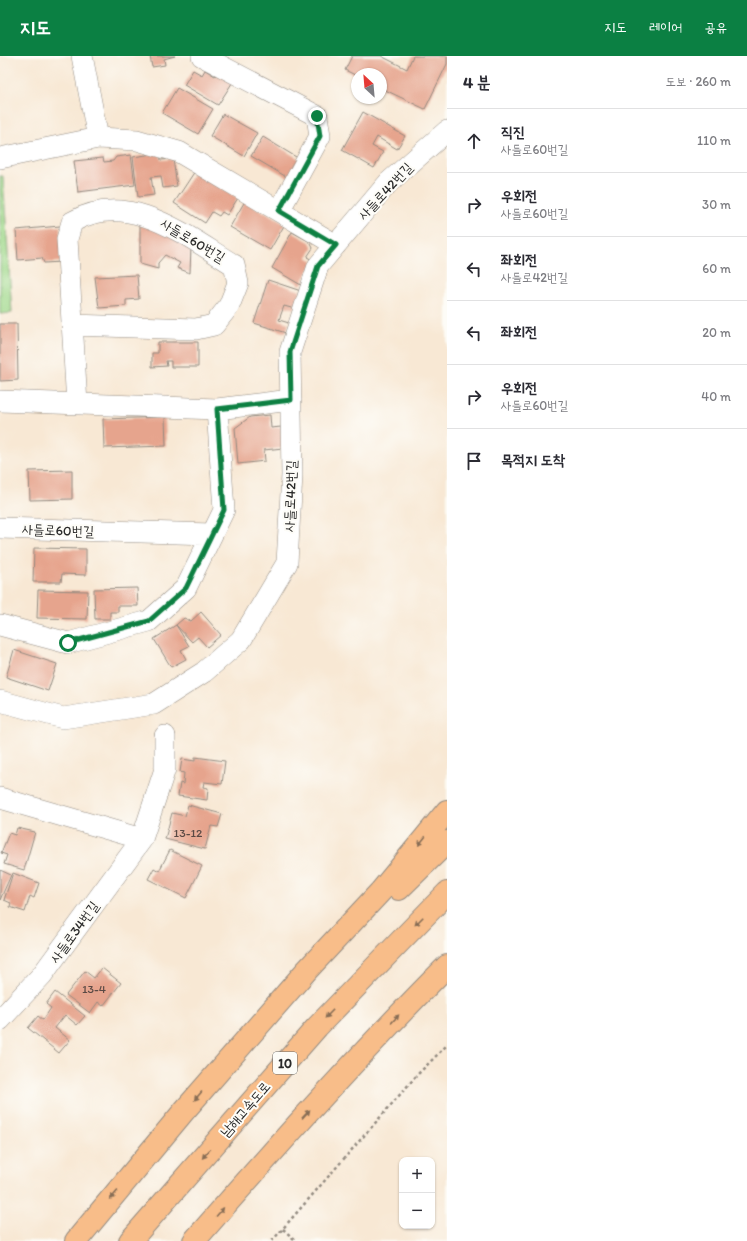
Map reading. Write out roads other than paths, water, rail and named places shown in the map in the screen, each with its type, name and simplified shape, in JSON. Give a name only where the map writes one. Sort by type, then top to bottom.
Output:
[{"type":"highway","points":[[76,1241],[219,1072],[308,970],[381,891],[447,811]]},
{"type":"highway","points":[[219,1072],[447,842]]},
{"type":"highway","name":"남해고속도로","points":[[130,1241],[317,1026],[447,893]]},
{"type":"highway","points":[[194,1241],[273,1150],[398,1015],[447,966]]},
{"type":"street","points":[[82,56],[98,138]]},
{"type":"street","points":[[202,56],[317,116],[320,136],[279,211]]},
{"type":"street","name":"사들로42번길","points":[[0,701],[63,718],[154,704],[204,672],[241,640],[287,563],[292,475],[290,352],[318,266],[389,182],[447,131]]},
{"type":"street","points":[[0,158],[98,138],[137,140],[180,152],[336,245]]},
{"type":"street","name":"사들로60번길","points":[[72,325],[196,329],[214,325],[229,306],[238,283],[234,265],[160,220],[129,211],[87,214],[72,222],[67,239],[72,325],[77,404]]},
{"type":"street","points":[[0,401],[217,409],[291,400]]},
{"type":"street","points":[[0,625],[68,643],[149,621],[186,588],[224,510],[217,409]]},
{"type":"street","name":"사들로60번길","points":[[0,528],[212,534]]},
{"type":"street","name":"사들로34번길","points":[[0,1020],[42,975],[142,839],[165,769],[165,736]]},
{"type":"street","points":[[0,798],[142,839]]}]
